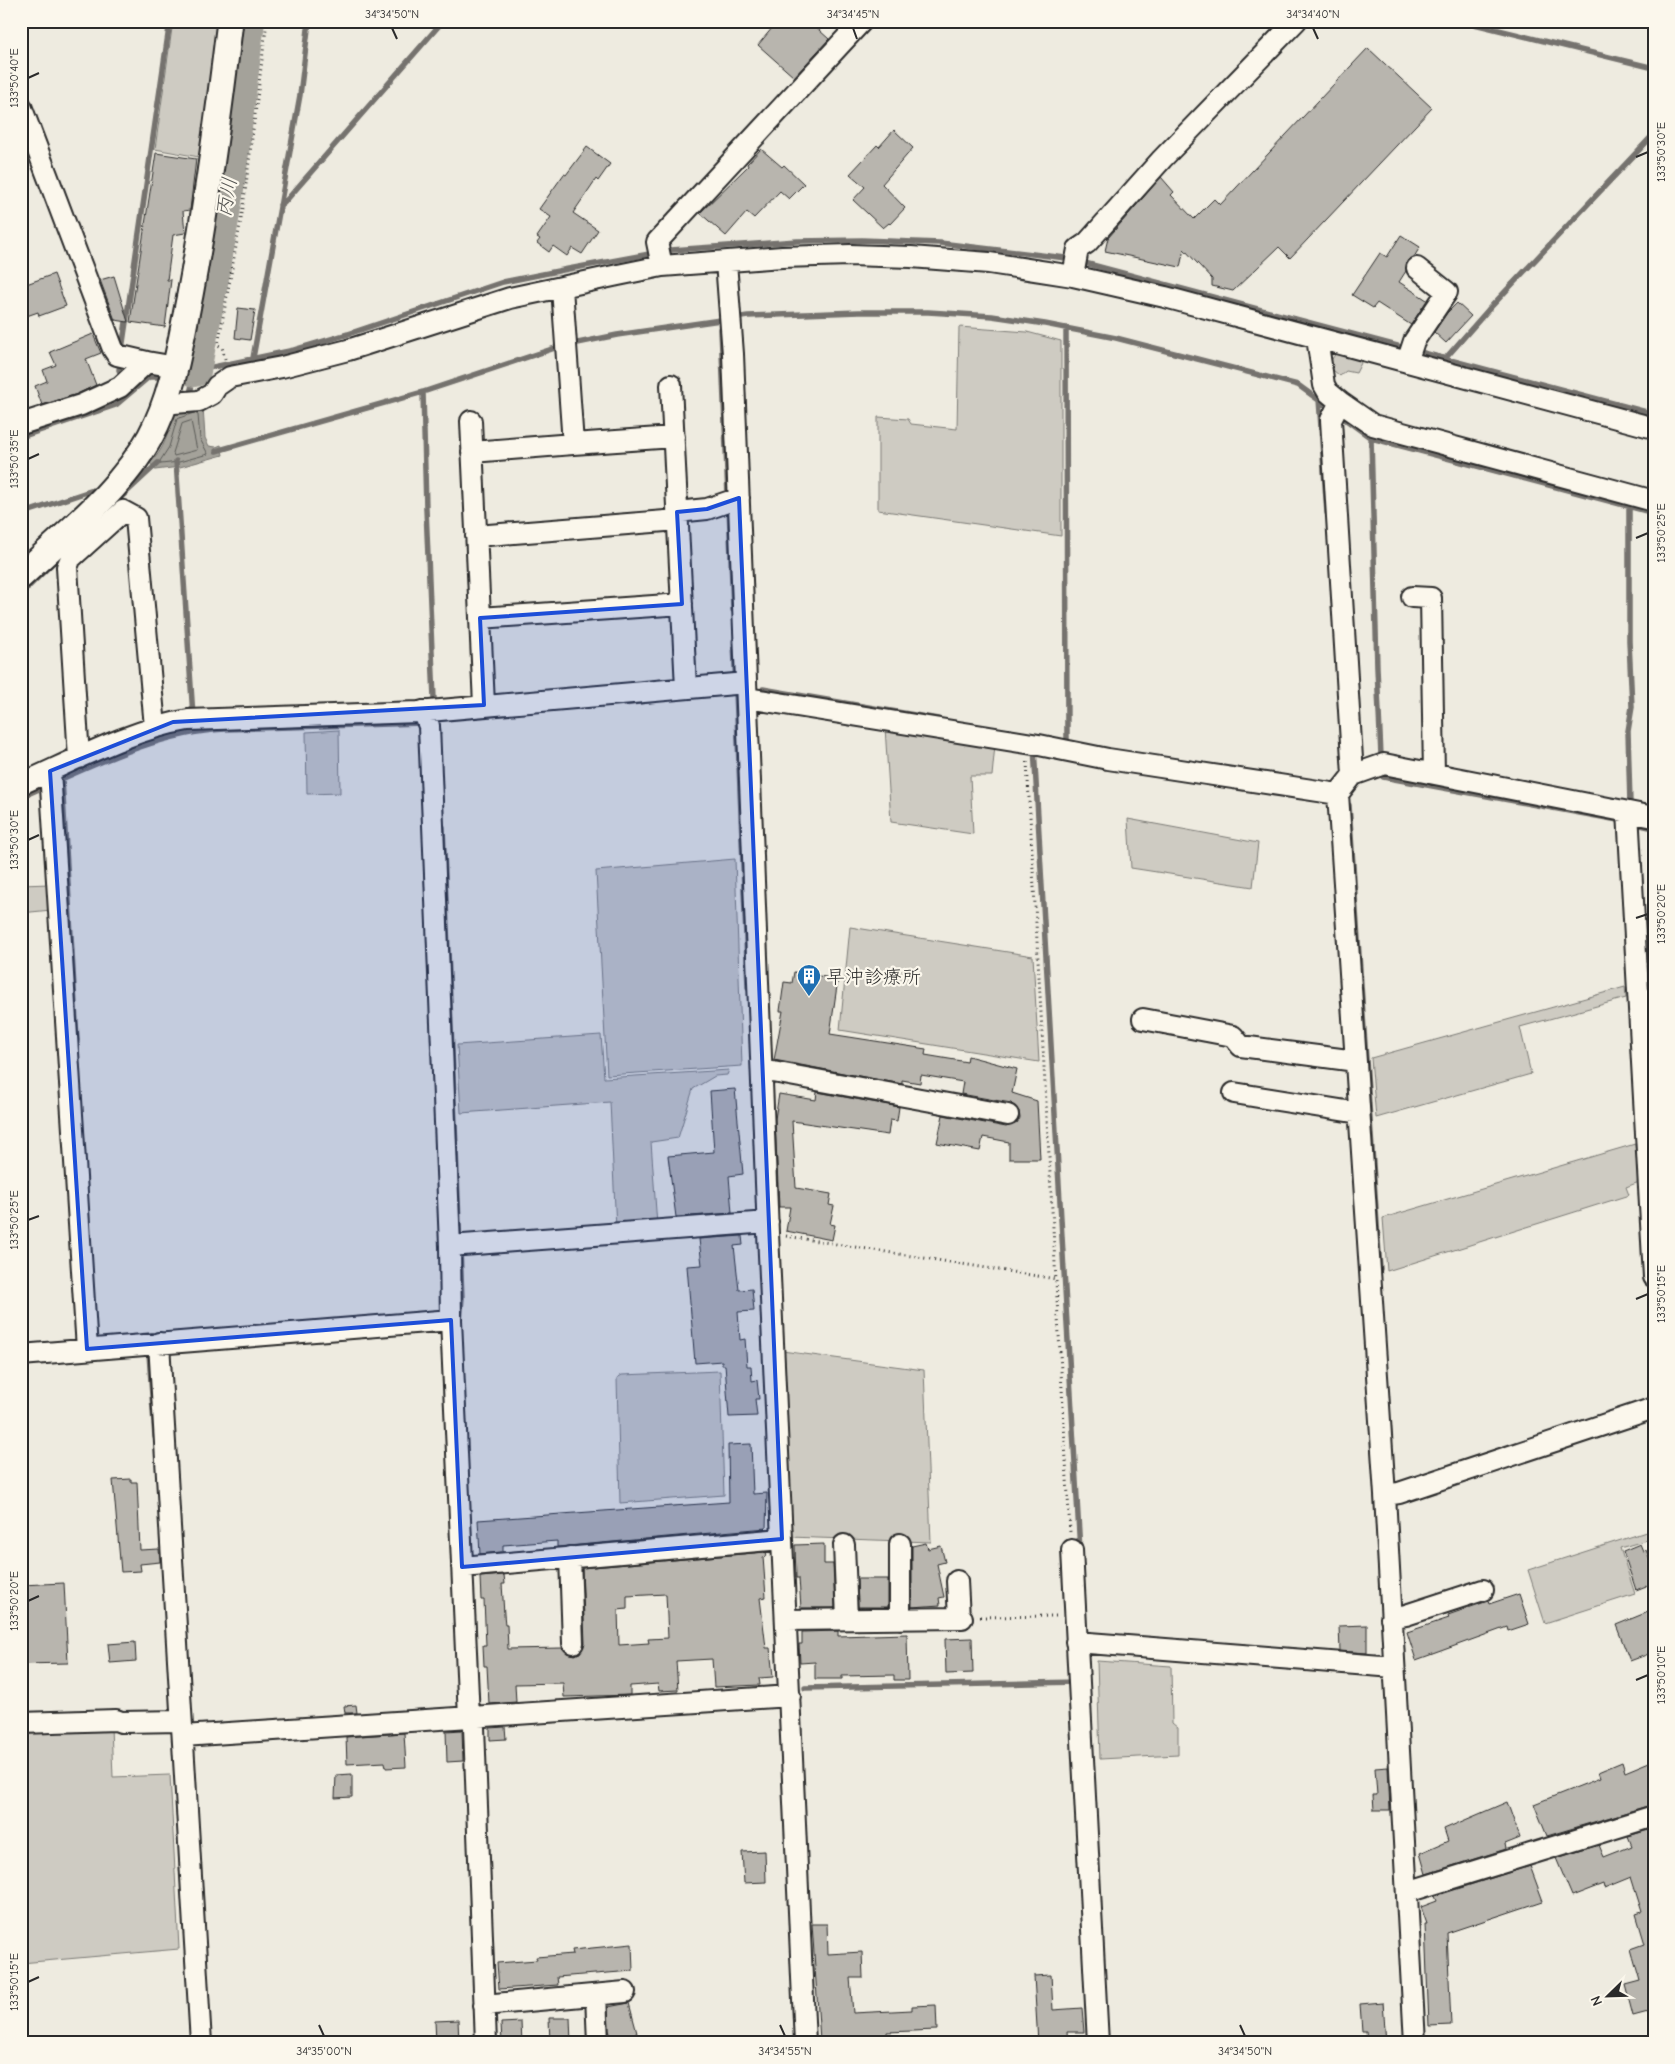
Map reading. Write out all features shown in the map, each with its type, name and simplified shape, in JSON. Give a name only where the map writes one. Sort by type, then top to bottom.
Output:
[{"type":"street","points":[[79,758],[67,567],[71,558],[100,516],[114,486],[139,454],[172,402],[176,367],[205,215],[230,21]]},
{"type":"street","points":[[660,257],[657,242],[862,21]]},
{"type":"street","points":[[1075,266],[1078,249],[1086,243],[1156,166],[1296,21]]},
{"type":"street","points":[[21,106],[120,356],[176,367]]},
{"type":"street","points":[[172,402],[199,401],[212,394],[217,386],[230,377],[282,367],[348,350],[510,298],[562,288],[660,257],[726,262],[827,255],[903,256],[989,263],[1075,266],[1165,297],[1654,428]]},
{"type":"street","points":[[726,262],[731,320],[739,498],[741,687],[762,1073],[764,1225],[777,1539],[786,1620],[783,1697],[805,2043]]},
{"type":"street","points":[[1407,362],[1414,341],[1447,292],[1417,268]]},
{"type":"street","points":[[562,288],[573,444]]},
{"type":"street","points":[[1317,338],[1324,385],[1337,409],[1353,775]]},
{"type":"street","points":[[21,424],[81,405],[126,383],[147,362]]},
{"type":"street","points":[[671,386],[686,688]]},
{"type":"street","points":[[1337,409],[1373,425],[1654,500]]},
{"type":"street","points":[[471,421],[484,705]]},
{"type":"street","points":[[472,452],[674,437]]},
{"type":"street","points":[[476,536],[677,516],[707,509],[739,498]]},
{"type":"street","points":[[21,576],[100,516],[123,511],[136,518],[154,727]]},
{"type":"street","points":[[1412,597],[1431,598],[1434,774]]},
{"type":"street","points":[[480,618],[682,604]]},
{"type":"street","points":[[21,784],[50,780],[79,758],[154,727],[194,720],[430,714],[484,705],[686,688],[741,687],[1108,759],[1338,794]]},
{"type":"street","points":[[430,714],[457,1245],[451,1320],[468,1566],[474,1727],[490,2005],[486,2043]]},
{"type":"street","points":[[1415,2043],[1412,1891],[1394,1667],[1398,1617],[1390,1494],[1359,1113],[1338,794],[1353,775],[1384,764],[1654,817]]},
{"type":"street","points":[[50,780],[87,1350]]},
{"type":"street","points":[[1628,812],[1654,1277]]},
{"type":"street","points":[[1143,1020],[1233,1036],[1241,1046],[1356,1062]]},
{"type":"street","points":[[762,1073],[773,1072],[1008,1115]]},
{"type":"street","points":[[1234,1093],[1359,1113]]},
{"type":"street","points":[[457,1245],[764,1225]]},
{"type":"street","points":[[21,1354],[451,1320]]},
{"type":"street","points":[[159,1343],[177,1726],[200,2043]]},
{"type":"street","points":[[1390,1494],[1654,1408]]},
{"type":"street","points":[[468,1566],[777,1539]]},
{"type":"street","points":[[900,1544],[900,1618]]},
{"type":"street","points":[[844,1545],[847,1619]]},
{"type":"street","points":[[1072,1550],[1075,1616],[1082,1642],[1078,1682],[1098,2043]]},
{"type":"street","points":[[570,1557],[573,1643]]},
{"type":"street","points":[[786,1620],[961,1618],[957,1581]]},
{"type":"street","points":[[1398,1617],[1483,1590]]},
{"type":"street","points":[[1082,1642],[1188,1652],[1394,1667]]},
{"type":"street","points":[[21,1723],[116,1720],[121,1722],[177,1726],[474,1714],[783,1697]]},
{"type":"street","points":[[1412,1891],[1654,1816]]},
{"type":"street","points":[[490,2005],[625,1992]]},
{"type":"street","points":[[596,1995],[598,2043]]},
{"type":"path","points":[[225,357],[222,347],[218,346],[244,208],[267,21]]},
{"type":"path","points":[[1030,744],[1029,785],[1072,1550]]},
{"type":"path","points":[[764,1225],[1056,1279]]},
{"type":"path","points":[[961,1618],[1075,1616]]},
{"type":"highlighted area","points":[[739,498],[782,1539],[462,1567],[451,1320],[87,1349],[50,771],[173,722],[484,705],[480,618],[682,604],[677,512],[707,509]]},
{"type":"shaded area","points":[[173,21],[218,21],[199,157],[155,149]]},
{"type":"shaded area","points":[[959,327],[1027,332],[1061,341],[1061,536],[878,510],[878,417],[908,419],[911,424],[957,429]]},
{"type":"shaded area","points":[[1338,350],[1358,355],[1361,363],[1356,373],[1346,371],[1340,376],[1333,370],[1330,362]]},
{"type":"shaded area","points":[[885,727],[995,745],[992,776],[970,776],[973,834],[891,822]]},
{"type":"shaded area","points":[[339,730],[340,793],[307,794],[306,732]]},
{"type":"shaded area","points":[[1128,819],[1258,843],[1253,887],[1131,868]]},
{"type":"shaded area","points":[[735,859],[742,1066],[607,1075],[596,871]]},
{"type":"shaded area","points":[[50,884],[51,910],[21,913],[21,885]]},
{"type":"shaded area","points":[[850,927],[1033,956],[1039,1062],[840,1030]]},
{"type":"shaded area","points":[[1625,987],[1626,998],[1520,1027],[1531,1074],[1376,1118],[1371,1058]]},
{"type":"shaded area","points":[[601,1035],[604,1078],[729,1070],[727,1075],[715,1076],[693,1089],[678,1138],[651,1142],[657,1225],[616,1229],[610,1102],[461,1113],[457,1045]]},
{"type":"shaded area","points":[[1635,1144],[1639,1182],[1626,1187],[1629,1195],[1387,1271],[1383,1218]]},
{"type":"shaded area","points":[[782,1351],[924,1370],[931,1542],[789,1537]]},
{"type":"shaded area","points":[[720,1371],[724,1495],[620,1503],[617,1378],[622,1375]]},
{"type":"shaded area","points":[[1654,1526],[1654,1538],[1620,1548],[1635,1594],[1545,1623],[1528,1570],[1649,1531]]},
{"type":"shaded area","points":[[1097,1661],[1171,1666],[1172,1723],[1178,1728],[1178,1755],[1100,1759]]},
{"type":"shaded area","points":[[111,1727],[113,1777],[170,1775],[179,1949],[21,1963],[21,1731]]},
{"type":"shaded area","points":[[1347,2037],[1347,2043],[1243,2043]]},
{"type":"water","points":[[203,406],[205,438],[209,446],[216,447],[221,445],[223,455],[180,467],[155,470],[150,463],[163,446],[173,414]]},
{"type":"building","points":[[778,21],[809,21],[829,39],[794,77],[758,45]]},
{"type":"building","points":[[1368,48],[1432,108],[1290,258],[1279,247],[1233,291],[1212,286],[1212,279],[1184,249],[1180,267],[1105,251],[1108,238],[1161,177],[1174,192],[1171,195],[1194,219],[1214,199],[1220,205]]},
{"type":"building","points":[[894,130],[913,148],[882,184],[905,208],[890,224],[883,228],[853,200],[865,187],[850,174]]},
{"type":"building","points":[[587,147],[610,164],[598,181],[596,179],[573,213],[598,230],[582,254],[572,248],[567,256],[553,246],[549,252],[537,243],[540,239],[537,237],[551,217],[539,209],[564,174],[566,175]]},
{"type":"building","points":[[761,149],[782,167],[784,165],[804,184],[789,199],[780,191],[754,218],[747,212],[726,236],[700,213],[748,166],[747,164]]},
{"type":"building","points":[[156,153],[196,159],[190,210],[183,211],[185,233],[173,235],[167,280],[171,280],[165,327],[130,322]]},
{"type":"building","points":[[1401,235],[1420,247],[1414,257],[1407,261],[1406,271],[1399,282],[1427,300],[1411,325],[1377,303],[1373,308],[1352,295],[1380,253],[1387,257]]},
{"type":"building","points":[[54,274],[66,306],[39,316],[38,312],[21,318],[21,286]]},
{"type":"building","points":[[114,276],[128,322],[115,320],[100,280]]},
{"type":"building","points":[[1457,303],[1471,316],[1446,343],[1434,332],[1447,313]]},
{"type":"building","points":[[238,308],[255,310],[250,340],[235,338]]},
{"type":"building","points":[[93,334],[101,353],[86,359],[96,385],[77,394],[42,405],[35,386],[47,381],[43,370],[56,365],[50,352]]},
{"type":"building","points":[[794,972],[838,979],[830,1034],[926,1049],[925,1055],[967,1062],[968,1056],[1017,1069],[1012,1093],[1037,1101],[1040,1159],[1009,1159],[1009,1142],[983,1137],[980,1151],[937,1143],[943,1115],[1006,1127],[1017,1123],[1020,1118],[1019,1111],[1011,1103],[961,1094],[963,1082],[921,1075],[920,1083],[902,1080],[902,1084],[774,1060],[783,1011],[780,1011],[784,982],[792,983]]},
{"type":"building","points":[[735,1089],[743,1174],[729,1176],[732,1213],[676,1217],[668,1156],[714,1152],[710,1091]]},
{"type":"building","points":[[817,1092],[899,1107],[897,1121],[890,1120],[888,1135],[792,1121],[796,1188],[831,1194],[829,1205],[834,1206],[830,1224],[835,1225],[832,1240],[786,1231],[790,1207],[779,1207],[775,1119],[779,1094],[816,1100]]},
{"type":"building","points":[[742,1236],[743,1245],[734,1246],[739,1290],[752,1289],[754,1311],[738,1312],[740,1340],[745,1339],[747,1366],[751,1366],[752,1381],[757,1380],[759,1399],[755,1399],[757,1416],[729,1417],[725,1365],[722,1365],[722,1361],[695,1363],[687,1266],[702,1265],[699,1239]]},
{"type":"building","points":[[751,1444],[753,1494],[767,1493],[766,1528],[557,1547],[557,1541],[503,1545],[503,1552],[480,1554],[478,1520],[729,1502],[728,1445]]},
{"type":"building","points":[[131,1479],[131,1482],[137,1482],[140,1550],[159,1549],[160,1562],[140,1564],[141,1571],[121,1572],[113,1480]]},
{"type":"building","points":[[926,1543],[928,1549],[941,1546],[945,1562],[937,1564],[944,1597],[939,1598],[940,1605],[912,1607],[912,1546]]},
{"type":"building","points":[[824,1544],[824,1564],[833,1564],[835,1608],[801,1608],[799,1578],[796,1578],[795,1545]]},
{"type":"building","points":[[1640,1544],[1643,1551],[1646,1550],[1654,1570],[1654,1583],[1636,1590],[1623,1551]]},
{"type":"building","points":[[766,1552],[767,1556],[763,1557],[766,1597],[760,1598],[766,1648],[770,1648],[773,1677],[759,1678],[760,1685],[714,1687],[712,1659],[676,1661],[678,1690],[659,1691],[658,1684],[630,1686],[630,1695],[564,1697],[563,1683],[515,1684],[516,1702],[489,1704],[487,1666],[484,1666],[483,1645],[486,1645],[484,1600],[481,1600],[480,1577],[504,1575],[505,1584],[502,1584],[508,1649],[562,1648],[567,1653],[574,1655],[580,1653],[585,1643],[582,1568]],"holes":[[[666,1594],[668,1638],[648,1639],[649,1643],[619,1645],[618,1610],[627,1609],[627,1596]]]},
{"type":"building","points":[[857,1579],[888,1579],[888,1607],[858,1607]]},
{"type":"building","points":[[64,1583],[68,1663],[21,1664],[21,1585]]},
{"type":"building","points":[[1519,1594],[1529,1624],[1508,1631],[1507,1627],[1416,1660],[1407,1632],[1449,1618],[1448,1615],[1488,1601],[1489,1604]]},
{"type":"building","points":[[1648,1612],[1654,1627],[1654,1652],[1630,1661],[1616,1625]]},
{"type":"building","points":[[1367,1625],[1367,1653],[1340,1651],[1339,1626]]},
{"type":"building","points":[[838,1631],[838,1636],[907,1634],[908,1680],[894,1680],[894,1675],[842,1676],[842,1679],[815,1679],[815,1662],[800,1663],[799,1644],[802,1644],[802,1632]]},
{"type":"building","points":[[972,1638],[973,1673],[946,1674],[945,1639]]},
{"type":"building","points":[[135,1642],[136,1661],[110,1663],[108,1644]]},
{"type":"building","points":[[356,1705],[357,1713],[345,1713],[344,1706]]},
{"type":"building","points":[[505,1727],[506,1739],[490,1740],[490,1728]]},
{"type":"building","points":[[462,1730],[463,1761],[447,1762],[446,1731]]},
{"type":"building","points":[[404,1733],[406,1767],[386,1768],[385,1762],[347,1764],[346,1737]]},
{"type":"building","points":[[1654,1760],[1654,1804],[1547,1836],[1534,1804],[1600,1778],[1598,1772],[1622,1762],[1625,1772]]},
{"type":"building","points":[[1388,1767],[1390,1810],[1374,1810],[1373,1795],[1377,1795],[1375,1768]]},
{"type":"building","points":[[352,1774],[352,1797],[335,1798],[336,1775]]},
{"type":"building","points":[[1507,1802],[1520,1838],[1505,1844],[1506,1849],[1426,1874],[1420,1853],[1448,1841],[1444,1829]]},
{"type":"building","points":[[1652,1829],[1654,1833],[1654,2015],[1649,2016],[1648,2012],[1633,2016],[1625,1985],[1640,1981],[1631,1949],[1645,1944],[1636,1914],[1642,1912],[1631,1877],[1604,1888],[1603,1884],[1572,1896],[1556,1858],[1599,1845],[1604,1857],[1632,1846],[1628,1836]]},
{"type":"building","points":[[765,1851],[766,1882],[744,1883],[742,1852]]},
{"type":"building","points":[[1530,1866],[1543,1901],[1447,1933],[1451,2025],[1429,2026],[1425,1924],[1427,1924],[1421,1907],[1437,1901],[1435,1896]]},
{"type":"building","points":[[812,1924],[827,1924],[828,1954],[862,1952],[863,1978],[850,1978],[853,2013],[912,2010],[912,2006],[936,2005],[937,2030],[887,2032],[887,2037],[820,2040]]},
{"type":"building","points":[[632,1944],[633,1971],[557,1977],[558,1985],[499,1989],[497,1963],[537,1960],[536,1957],[573,1954],[572,1950]]},
{"type":"building","points":[[1051,1975],[1053,2010],[1082,2008],[1084,2032],[1067,2032],[1068,2043],[1038,2043],[1034,1976]]},
{"type":"building","points":[[1383,2002],[1386,2043],[1367,2043],[1366,2031],[1362,2031],[1360,2004]]},
{"type":"building","points":[[629,2003],[637,2033],[630,2035],[630,2038],[613,2043],[609,2030],[608,2007]]},
{"type":"building","points":[[549,2018],[570,2018],[571,2043],[550,2043]]},
{"type":"building","points":[[458,2020],[459,2042],[436,2043],[435,2021]]},
{"type":"building","points":[[521,2022],[522,2043],[502,2043],[501,2023]]},
{"type":"waterway","points":[[123,378],[119,370],[170,21]]},
{"type":"waterway","name":"丙川","points":[[195,371],[230,177],[249,21]]},
{"type":"waterway","points":[[253,358],[300,95],[309,21]]},
{"type":"waterway","points":[[280,205],[284,203],[443,21]]},
{"type":"waterway","points":[[1462,21],[1654,68]]},
{"type":"waterway","points":[[1444,360],[1488,310],[1654,134]]},
{"type":"waterway","points":[[189,372],[294,350],[503,282],[563,270],[671,250],[797,241],[862,240],[940,243],[1066,258],[1654,414]]},
{"type":"waterway","points":[[216,451],[423,392],[558,347],[617,335],[748,316],[859,312],[928,312],[992,316],[1116,338],[1298,385],[1371,438],[1654,513]]},
{"type":"waterway","points":[[1066,328],[1067,742]]},
{"type":"waterway","points":[[721,329],[728,497]]},
{"type":"waterway","points":[[189,398],[195,371]]},
{"type":"waterway","points":[[21,437],[116,405],[149,377],[157,377]]},
{"type":"waterway","points":[[423,392],[434,699],[439,733]]},
{"type":"waterway","points":[[1319,399],[1327,513]]},
{"type":"waterway","points":[[1371,438],[1381,756]]},
{"type":"waterway","points":[[176,461],[193,716]]},
{"type":"waterway","points":[[115,503],[158,463]]},
{"type":"waterway","points":[[21,514],[93,490]]},
{"type":"waterway","points":[[729,506],[733,610]]},
{"type":"waterway","points":[[1629,506],[1629,641],[1632,707],[1628,731],[1630,804]]},
{"type":"waterway","points":[[21,594],[59,557]]},
{"type":"waterway","points":[[734,641],[748,987]]},
{"type":"waterway","points":[[763,689],[938,719]]},
{"type":"waterway","points":[[624,704],[661,699]]},
{"type":"waterway","points":[[21,797],[120,754],[172,737],[198,732],[225,729],[423,723]]},
{"type":"waterway","points":[[1034,747],[1080,1551]]},
{"type":"waterway","points":[[1383,777],[1618,820]]},
{"type":"waterway","points":[[62,779],[77,1040]]},
{"type":"waterway","points":[[1349,805],[1380,1269]]},
{"type":"waterway","points":[[1636,824],[1654,828]]},
{"type":"waterway","points":[[443,827],[462,1298],[460,1322]]},
{"type":"waterway","points":[[149,1354],[155,1437]]},
{"type":"waterway","points":[[805,1688],[1076,1682]]},
{"type":"place","name":"早沖診療所","points":[[809,997]]}]
